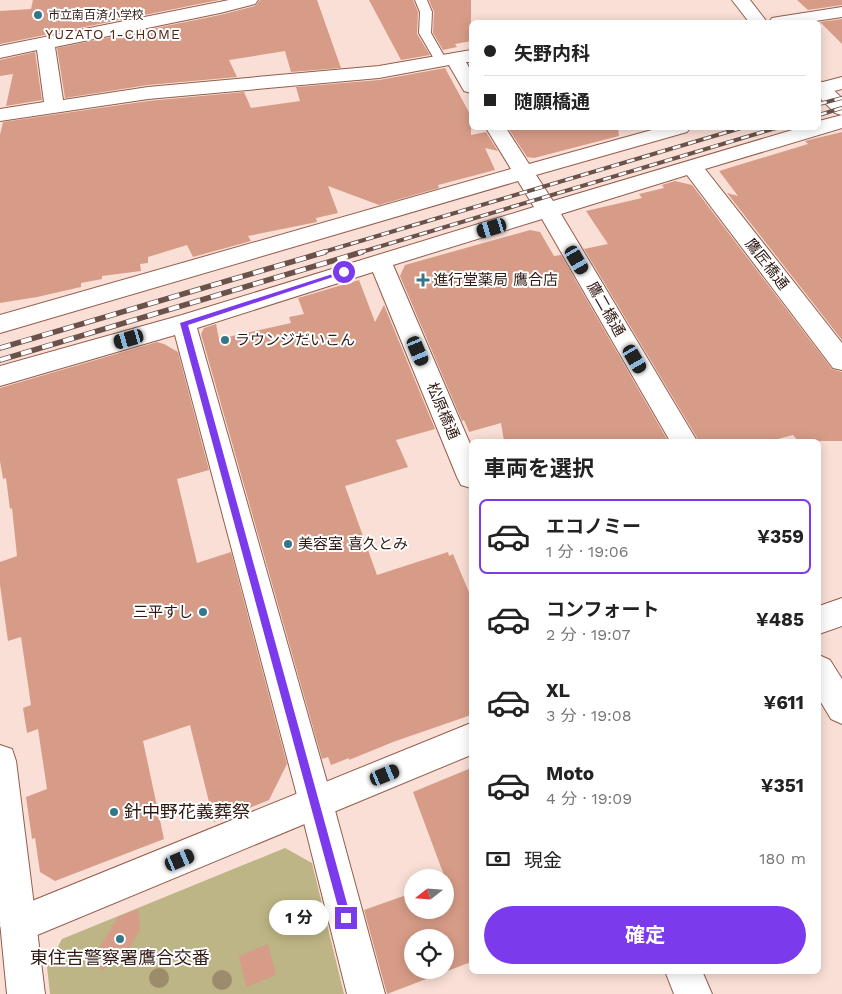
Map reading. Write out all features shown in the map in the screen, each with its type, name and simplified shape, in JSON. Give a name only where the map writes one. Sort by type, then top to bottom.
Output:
[{"type":"street","points":[[0,52],[220,8],[249,0]]},
{"type":"street","points":[[740,0],[756,20]]},
{"type":"street","points":[[791,20],[842,12]]},
{"type":"street","points":[[45,43],[54,106]]},
{"type":"street","points":[[0,115],[148,92],[379,72],[456,59],[469,84]]},
{"type":"street","points":[[821,88],[842,83]]},
{"type":"street","points":[[821,90],[842,109]]},
{"type":"street","points":[[821,127],[842,121]]},
{"type":"street","name":"鷹二橋通","points":[[497,130],[548,211],[683,439]]},
{"type":"street","points":[[0,324],[364,220],[522,171],[673,130]]},
{"type":"street","points":[[0,376],[184,323],[380,261],[813,130]]},
{"type":"street","name":"鷹匠橋通","points":[[692,167],[842,362]]},
{"type":"street","name":"松原橋通","points":[[380,261],[469,472]]},
{"type":"street","points":[[184,323],[366,994]]},
{"type":"street","points":[[821,619],[842,612]]},
{"type":"street","points":[[821,673],[842,708]]},
{"type":"street","points":[[9,929],[469,740]]},
{"type":"street","points":[[0,761],[9,929],[26,994]]},
{"type":"street","points":[[684,974],[693,994]]},
{"type":"lane","points":[[421,0],[426,12],[425,33],[456,59]]},
{"type":"shaded area","points":[[285,848],[312,863],[344,994],[50,994],[47,967],[62,939]]},
{"type":"building","points":[[33,0],[219,0],[0,44],[0,11],[31,9]]},
{"type":"building","points":[[260,0],[317,0],[341,68],[291,72],[285,51],[229,60],[237,77],[148,85],[65,98],[57,48],[220,15],[255,6]]},
{"type":"building","points":[[369,0],[413,0],[418,12],[417,34],[430,55],[401,60]]},
{"type":"building","points":[[429,0],[471,0],[469,41],[455,44],[457,47],[443,50],[433,33],[434,12]]},
{"type":"building","points":[[797,0],[842,0],[842,5],[808,10]]},
{"type":"building","points":[[842,19],[842,44],[821,23]]},
{"type":"building","points":[[35,52],[42,100],[6,106],[13,74],[0,76],[0,60]]},
{"type":"building","points":[[445,68],[469,112],[469,130],[471,130],[471,135],[486,132],[498,151],[485,148],[495,170],[438,185],[439,188],[379,205],[328,186],[338,213],[316,218],[317,222],[248,236],[251,241],[193,257],[187,245],[148,257],[148,263],[140,264],[141,271],[102,276],[102,279],[81,283],[81,287],[0,303],[0,135],[3,122],[148,101],[244,92],[251,108],[300,101],[296,87],[379,80]]},
{"type":"building","points":[[509,130],[618,130],[619,136],[534,158],[527,157]]},
{"type":"building","points":[[842,132],[842,340],[727,193],[738,196],[719,171],[808,144],[805,141]]},
{"type":"building","points":[[675,181],[692,185],[832,369],[842,372],[842,441],[796,439],[793,435],[778,439],[698,439],[584,249],[608,244],[586,211],[642,198],[639,194],[664,188],[662,185]]},
{"type":"building","points":[[530,230],[540,232],[554,256],[561,255],[667,439],[504,439],[501,423],[469,432],[464,420],[462,421],[400,276],[405,265]]},
{"type":"building","points":[[359,280],[375,322],[384,305],[435,429],[396,440],[408,467],[345,486],[377,575],[448,552],[449,556],[453,554],[469,592],[469,716],[331,765],[328,757],[322,759],[201,334],[204,328],[216,324],[219,339],[291,323],[289,317],[304,314],[298,298]]},
{"type":"building","points":[[157,342],[178,352],[209,470],[177,479],[197,563],[231,552],[287,764],[269,800],[214,822],[190,725],[143,741],[164,839],[55,881],[40,872],[35,838],[32,839],[26,797],[47,789],[38,729],[27,733],[23,708],[31,705],[21,637],[8,641],[0,585],[0,562],[17,556],[12,508],[10,509],[6,478],[3,479],[0,461],[0,388]]},
{"type":"building","points":[[469,769],[469,963],[454,968],[454,929],[404,929],[404,979],[426,979],[387,994],[364,910],[404,896],[404,919],[454,919],[454,869],[442,869],[413,792]]},
{"type":"building","name":"東住吉警察署鷹合交番","points":[[138,909],[140,929],[123,961],[100,970],[98,950],[118,917]]},
{"type":"building","points":[[268,944],[276,975],[246,987],[239,956]]},
{"type":"railway","points":[[821,103],[842,98]]},
{"type":"railway","points":[[821,114],[842,108]]},
{"type":"railway","points":[[320,253],[734,130]]},
{"type":"railway","points":[[358,253],[769,130]]},
{"type":"railway","points":[[0,348],[325,252]]},
{"type":"railway","points":[[0,360],[362,252]]},
{"type":"place","name":"市立南百済小学校","points":[[38,15]]},
{"type":"place","name":"進行堂薬局 鷹合店","points":[[423,280]]},
{"type":"place","name":"ラウンジだいこん","points":[[225,340]]},
{"type":"place","name":"美容室 喜久とみ","points":[[288,544]]},
{"type":"place","name":"三平すし","points":[[203,612]]},
{"type":"place","name":"針中野花義葬祭","points":[[114,812]]},
{"type":"place","name":"東住吉警察署鷹合交番","points":[[120,939]]},
{"type":"district","name":"YUZATO 1-CHOME","points":[[113,34]]},
{"type":"route","points":[[344,272],[184,323],[346,918]]}]
